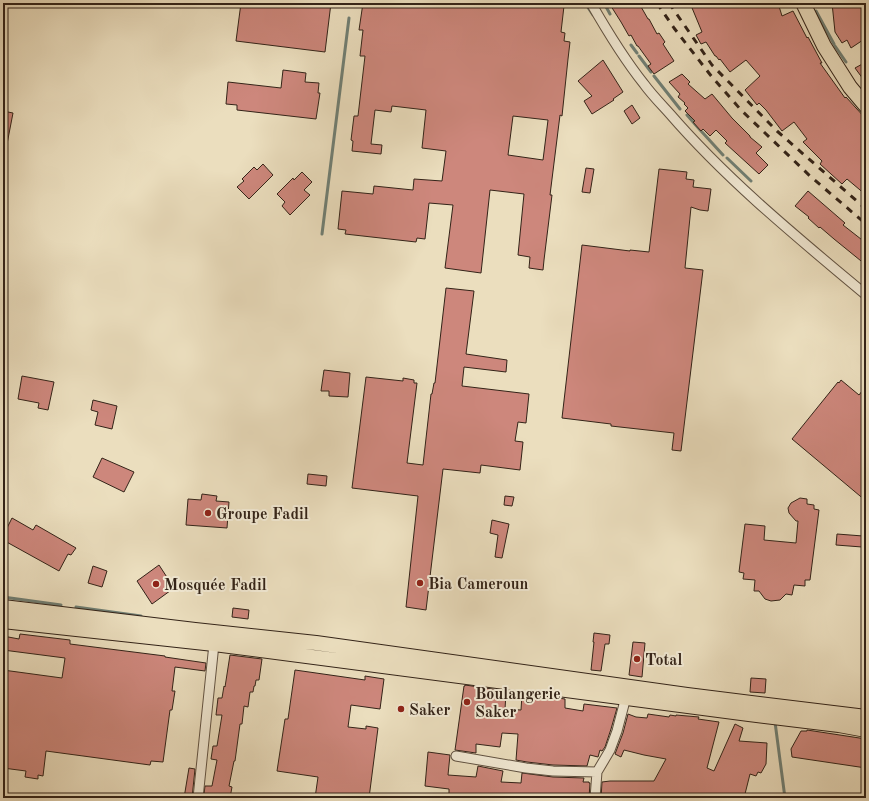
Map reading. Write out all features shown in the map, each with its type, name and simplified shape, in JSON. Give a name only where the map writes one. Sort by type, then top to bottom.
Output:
[{"type":"main road","points":[[803,3],[824,46],[850,87],[866,106]]},
{"type":"main road","points":[[3,613],[214,644],[627,692]]},
{"type":"main road","points":[[65,621],[195,630],[316,643],[627,692],[728,712],[749,708],[840,720],[866,730]]},
{"type":"main road","points":[[840,720],[866,717]]},
{"type":"street","points":[[591,3],[625,58],[644,85],[689,136],[785,227],[866,295]]},
{"type":"street","points":[[198,798],[214,644]]},
{"type":"street","points":[[595,798],[597,772],[610,750],[617,731],[627,692]]},
{"type":"street","points":[[456,756],[526,768],[553,771],[597,772]]},
{"type":"building","points":[[241,3],[331,3],[325,52],[236,41]]},
{"type":"building","points":[[363,3],[563,3],[564,6],[561,32],[565,33],[564,41],[570,42],[562,116],[560,115],[550,195],[552,195],[543,270],[529,268],[530,257],[518,255],[524,194],[490,190],[481,273],[445,268],[453,205],[429,203],[425,239],[417,238],[416,242],[345,234],[346,230],[338,229],[342,191],[373,194],[374,186],[413,190],[414,179],[442,181],[446,151],[422,148],[426,110],[392,106],[391,112],[375,110],[371,144],[382,145],[381,154],[352,151],[353,141],[351,140],[354,116],[358,116],[365,56],[360,56],[363,30],[359,30]],"holes":[[[513,116],[548,120],[543,160],[508,155]]]},
{"type":"building","points":[[609,3],[634,3],[636,7],[640,5],[657,34],[659,33],[665,42],[663,44],[674,61],[654,74],[648,66],[651,64],[637,46],[631,35],[629,36]]},
{"type":"building","points":[[690,3],[778,3],[782,16],[793,11],[822,63],[820,63],[845,98],[846,97],[866,119],[866,195],[847,179],[842,184],[820,164],[822,161],[803,142],[807,139],[794,122],[782,131],[766,110],[759,103],[757,105],[745,90],[760,76],[746,60],[730,72],[720,59],[719,60],[715,56],[706,42],[701,44],[696,35],[702,32]]},
{"type":"building","points":[[832,3],[866,3],[866,38],[851,48],[847,40],[842,43],[835,32]]},
{"type":"building","points":[[603,60],[623,92],[613,99],[614,100],[592,114],[584,101],[592,96],[578,81]]},
{"type":"building","points":[[866,62],[866,83],[855,68]]},
{"type":"building","points":[[283,70],[306,73],[305,82],[319,83],[318,93],[320,93],[316,119],[237,110],[237,105],[226,104],[228,82],[281,88]]},
{"type":"building","points":[[682,74],[690,82],[688,84],[705,99],[712,94],[732,118],[762,147],[756,153],[768,165],[759,174],[725,143],[727,141],[716,130],[710,136],[703,129],[701,131],[693,122],[695,121],[685,111],[688,108],[684,104],[685,103],[678,97],[680,94],[669,82]]},
{"type":"building","points":[[632,105],[640,118],[632,124],[624,111]]},
{"type":"building","points":[[3,111],[13,113],[7,144],[3,143]]},
{"type":"building","points":[[263,164],[273,175],[249,199],[237,187],[244,181],[242,179],[254,167],[257,170]]},
{"type":"building","points":[[586,168],[594,169],[590,193],[582,192]]},
{"type":"building","points":[[659,169],[687,172],[686,179],[694,180],[693,187],[711,189],[708,211],[691,207],[685,268],[703,270],[681,451],[672,450],[674,433],[611,426],[611,424],[562,418],[582,245],[649,252]]},
{"type":"building","points":[[302,172],[312,182],[304,190],[310,195],[290,215],[282,206],[285,202],[277,194],[293,178],[294,180]]},
{"type":"building","points":[[808,191],[845,223],[843,225],[866,243],[866,265],[820,227],[819,228],[808,218],[809,217],[795,206]]},
{"type":"building","points":[[446,288],[474,291],[466,354],[507,360],[506,372],[464,367],[462,386],[529,394],[526,423],[518,422],[515,441],[523,442],[520,470],[481,465],[480,473],[443,469],[426,610],[406,607],[418,496],[352,488],[366,377],[403,381],[403,378],[414,380],[414,383],[417,383],[407,463],[423,465],[431,394],[435,383]]},
{"type":"building","points":[[324,370],[350,373],[348,397],[329,396],[329,391],[321,391]]},
{"type":"building","points":[[22,376],[54,382],[48,410],[38,408],[39,403],[18,399]]},
{"type":"building","points":[[841,380],[859,395],[866,386],[866,501],[792,439]]},
{"type":"building","points":[[93,400],[117,406],[112,429],[95,425],[98,412],[91,410]]},
{"type":"building","points":[[102,458],[134,472],[124,492],[93,477]]},
{"type":"building","points":[[308,474],[327,476],[326,486],[307,484]]},
{"type":"building","name":"Groupe Fadil","points":[[202,494],[217,496],[216,501],[229,502],[227,528],[186,525],[188,499],[201,500]]},
{"type":"building","points":[[505,496],[514,497],[512,506],[504,505]]},
{"type":"building","points":[[800,498],[807,499],[807,504],[814,505],[814,509],[819,510],[810,580],[805,580],[805,586],[794,585],[792,595],[786,594],[780,600],[771,601],[765,599],[759,591],[754,591],[755,580],[743,579],[744,573],[739,572],[745,524],[765,526],[764,540],[796,543],[798,521],[796,521],[789,513],[788,508],[791,503]]},
{"type":"building","points":[[12,518],[33,530],[36,525],[76,548],[71,555],[68,554],[59,571],[3,540],[3,526],[7,528]]},
{"type":"building","points":[[492,520],[509,524],[502,558],[495,557],[498,535],[490,533]]},
{"type":"building","points":[[837,534],[863,536],[862,547],[836,545]]},
{"type":"building","name":"Mosquée Fadil","points":[[159,565],[174,588],[152,604],[137,581]]},
{"type":"building","points":[[93,566],[107,571],[102,587],[88,583]]},
{"type":"building","points":[[233,608],[249,610],[248,619],[232,617]]},
{"type":"building","points":[[594,633],[610,635],[609,644],[605,644],[601,671],[591,670]]},
{"type":"building","points":[[20,634],[70,640],[70,644],[165,656],[206,663],[205,671],[175,667],[172,691],[175,691],[172,710],[170,710],[163,762],[151,761],[150,765],[46,751],[43,776],[38,775],[38,779],[25,777],[26,771],[3,768],[3,670],[62,678],[65,658],[3,650],[3,636],[19,639]]},
{"type":"building","name":"Total","points":[[633,642],[645,643],[642,677],[629,675]]},
{"type":"building","points":[[230,655],[262,659],[259,680],[256,680],[253,692],[250,692],[248,707],[244,706],[242,724],[240,724],[235,761],[229,786],[232,787],[230,798],[209,798],[210,794],[204,794],[205,786],[212,786],[217,760],[211,759],[213,746],[217,746],[222,715],[216,715],[218,698],[222,698]]},
{"type":"building","points":[[295,670],[365,680],[365,676],[384,679],[380,709],[351,705],[348,727],[366,729],[366,726],[378,728],[369,798],[315,798],[318,777],[277,771],[285,719],[288,719]]},
{"type":"building","points":[[751,678],[766,679],[765,693],[750,692]]},
{"type":"building","points":[[465,685],[499,690],[499,692],[506,693],[505,709],[521,710],[522,694],[565,699],[565,708],[583,711],[584,704],[617,708],[605,747],[602,751],[600,750],[598,757],[590,755],[587,766],[553,765],[527,762],[516,760],[518,734],[502,733],[500,747],[476,744],[476,753],[455,750]]},
{"type":"building","points":[[628,714],[636,717],[647,718],[648,714],[669,717],[670,715],[676,715],[699,717],[698,719],[719,722],[707,768],[714,771],[735,724],[743,728],[739,741],[767,743],[766,764],[761,773],[758,772],[756,776],[750,774],[744,798],[601,798],[602,782],[654,781],[666,759],[624,750],[621,757],[615,754]]},
{"type":"building","points":[[807,730],[866,739],[866,768],[792,757],[791,749],[801,731]]},
{"type":"building","points":[[428,752],[450,755],[448,775],[476,777],[478,766],[503,771],[501,782],[521,783],[522,773],[553,777],[584,778],[583,782],[590,783],[589,798],[449,798],[449,789],[425,786]]},
{"type":"building","points":[[189,768],[195,769],[192,798],[184,798]]},
{"type":"waterway","points":[[585,3],[593,15]]},
{"type":"waterway","points":[[604,3],[610,14]]},
{"type":"waterway","points":[[816,11],[834,44]]},
{"type":"waterway","points":[[322,234],[349,18]]},
{"type":"waterway","points":[[631,45],[637,53]]},
{"type":"waterway","points":[[835,46],[846,62]]},
{"type":"waterway","points":[[639,56],[651,72]]},
{"type":"waterway","points":[[654,76],[680,109]]},
{"type":"waterway","points":[[687,115],[701,131]]},
{"type":"waterway","points":[[702,132],[723,155]]},
{"type":"waterway","points":[[727,158],[751,181]]},
{"type":"waterway","points":[[3,597],[61,605]]},
{"type":"waterway","points":[[76,607],[141,616]]},
{"type":"waterway","points":[[775,720],[785,798]]},
{"type":"railway","points":[[657,3],[674,28],[712,77],[741,110],[810,176],[866,224]]},
{"type":"railway","points":[[669,3],[712,65],[777,131],[866,209]]},
{"type":"place","name":"Groupe Fadil","points":[[208,513]]},
{"type":"place","name":"Bia Cameroun","points":[[420,583]]},
{"type":"place","name":"Mosquée Fadil","points":[[156,584]]},
{"type":"place","name":"Total","points":[[637,659]]},
{"type":"place","name":"Boulangerie Saker","points":[[467,702]]},
{"type":"place","name":"Saker","points":[[401,709]]}]
